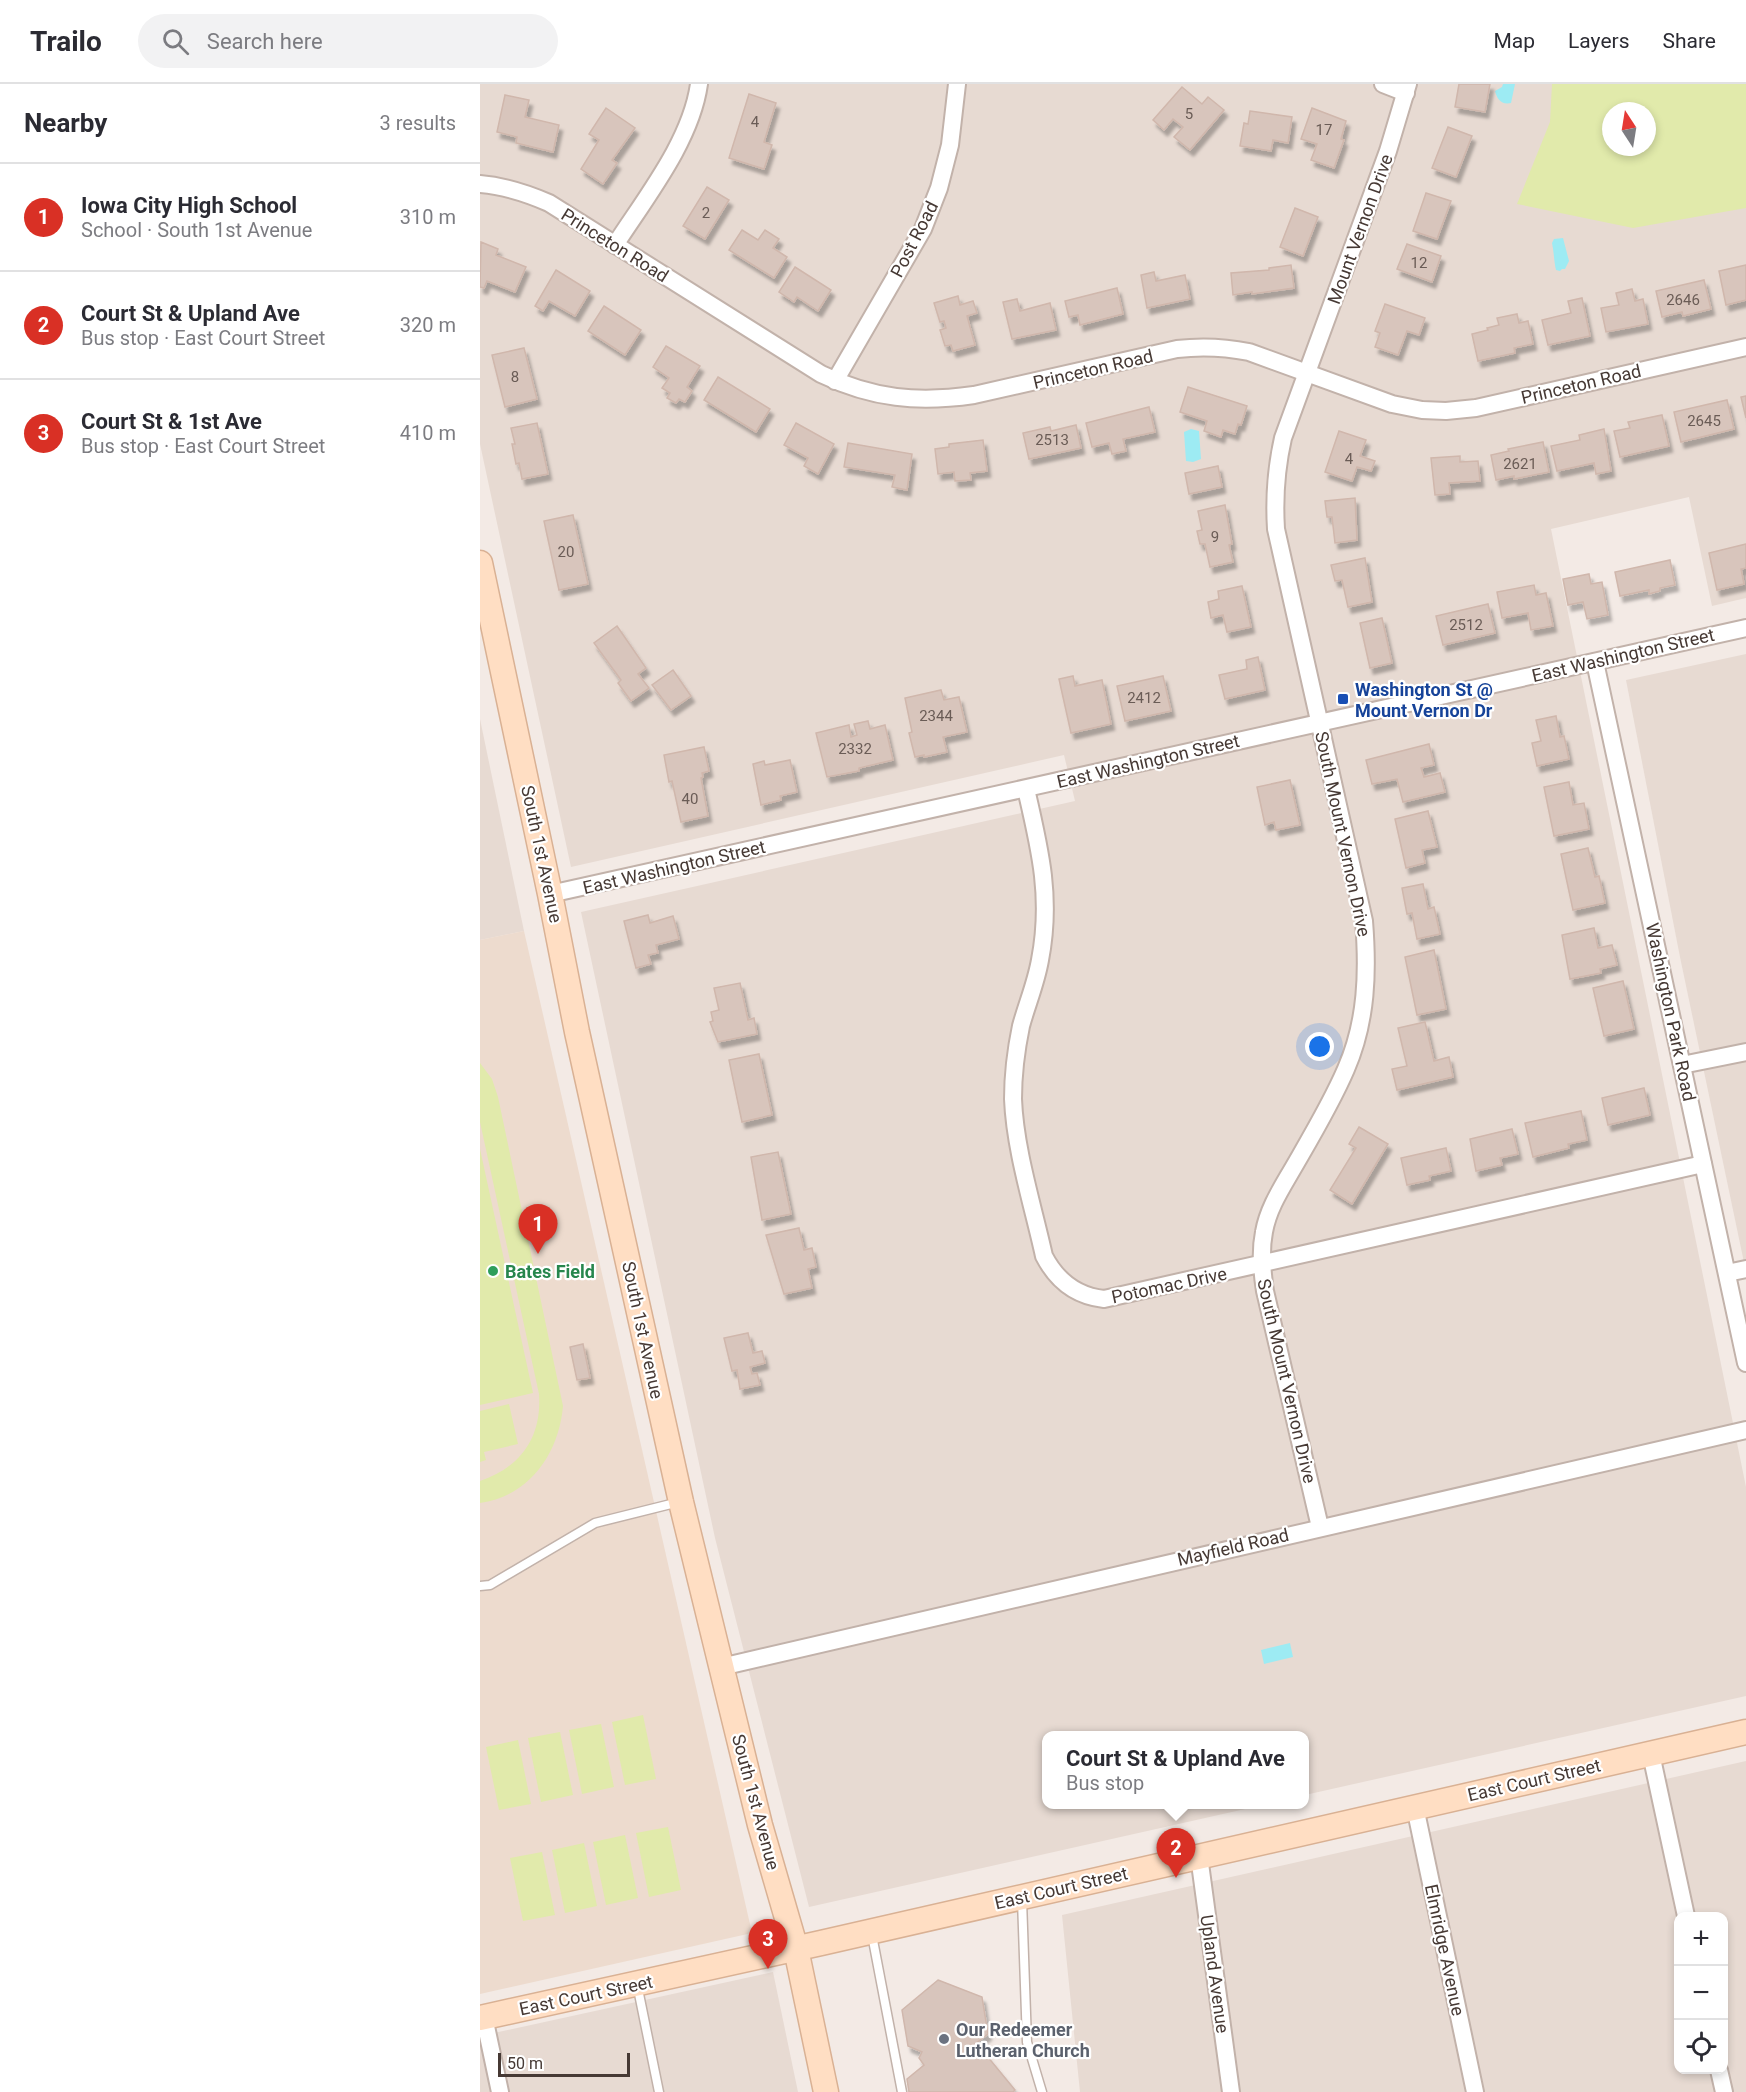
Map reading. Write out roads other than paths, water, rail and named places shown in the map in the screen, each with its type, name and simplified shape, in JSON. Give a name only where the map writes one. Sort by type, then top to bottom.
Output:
[{"type":"main road","name":"South 1st Avenue","points":[[480,563],[580,1043],[681,1502],[760,1825],[795,1949],[826,2092]]},
{"type":"main road","name":"East Court Street","points":[[482,2017],[795,1949],[1746,1732]]},
{"type":"street","points":[[615,245],[659,177],[688,125],[697,100],[699,84]]},
{"type":"street","name":"Post Road","points":[[835,381],[923,230],[939,188],[950,145],[957,84]]},
{"type":"street","points":[[1383,84],[1407,89]]},
{"type":"street","name":"Mount Vernon Drive","points":[[1307,373],[1388,151],[1407,89]]},
{"type":"street","name":"Princeton Road","points":[[480,184],[521,191],[549,203],[821,374],[835,381],[880,395],[911,400],[943,400],[974,395],[1177,349],[1203,346],[1249,352],[1392,404],[1422,410],[1446,411],[1476,408],[1746,347]]},
{"type":"street","name":"South Mount Vernon Drive","points":[[1307,373],[1283,438],[1276,468],[1274,498],[1276,529],[1364,921],[1367,958],[1366,995],[1359,1032],[1347,1067],[1273,1204],[1264,1229],[1261,1264],[1265,1291],[1320,1527]]},
{"type":"street","name":"East Washington Street","points":[[550,894],[1746,628]]},
{"type":"street","name":"Washington Park Road","points":[[1596,662],[1746,1363]]},
{"type":"street","name":"Potomac Drive","points":[[1026,789],[1041,854],[1045,883],[1045,923],[1040,962],[1022,1026],[1015,1062],[1013,1098],[1019,1143],[1047,1262],[1060,1281],[1075,1292],[1092,1298],[1104,1299],[1703,1164]]},
{"type":"street","points":[[1682,1065],[1746,1052]]},
{"type":"street","points":[[1727,1273],[1746,1269]]},
{"type":"street","name":"Mayfield Road","points":[[721,1667],[1746,1430]]},
{"type":"street","points":[[1651,1754],[1685,1912]]},
{"type":"street","name":"Elmridge Avenue","points":[[1415,1807],[1475,2092]]},
{"type":"street","name":"Upland Avenue","points":[[1199,1856],[1231,2092]]},
{"type":"street","points":[[482,2017],[500,2092]]},
{"type":"street","points":[[1720,2074],[1724,2092]]},
{"type":"lane","points":[[480,1586],[490,1585],[595,1523],[681,1502]]},
{"type":"lane","points":[[1022,1897],[1027,2042],[1042,2092]]},
{"type":"lane","points":[[872,1931],[902,2092]]},
{"type":"lane","points":[[637,1983],[659,2092]]},
{"type":"water","points":[[1503,84],[1515,84],[1511,103],[1502,102],[1497,97],[1495,91]]},
{"type":"water","points":[[1563,238],[1569,261],[1565,269],[1560,271],[1556,270],[1552,243],[1554,239]]},
{"type":"water","points":[[1191,429],[1199,431],[1201,459],[1193,462],[1186,461],[1184,432]]},
{"type":"water","points":[[1290,1643],[1293,1657],[1264,1664],[1261,1650]]},
{"type":"place","name":"Washington St @ Mount Vernon Dr","points":[[1343,699]]},
{"type":"place","name":"Iowa City High School","points":[[538,1254]]},
{"type":"place","name":"Bates Field","points":[[493,1271]]},
{"type":"place","name":"Court St & Upland Ave","points":[[1176,1878]]},
{"type":"place","name":"Court St & 1st Ave","points":[[768,1969]]},
{"type":"place","name":"Our Redeemer Lutheran Church","points":[[944,2039]]}]
